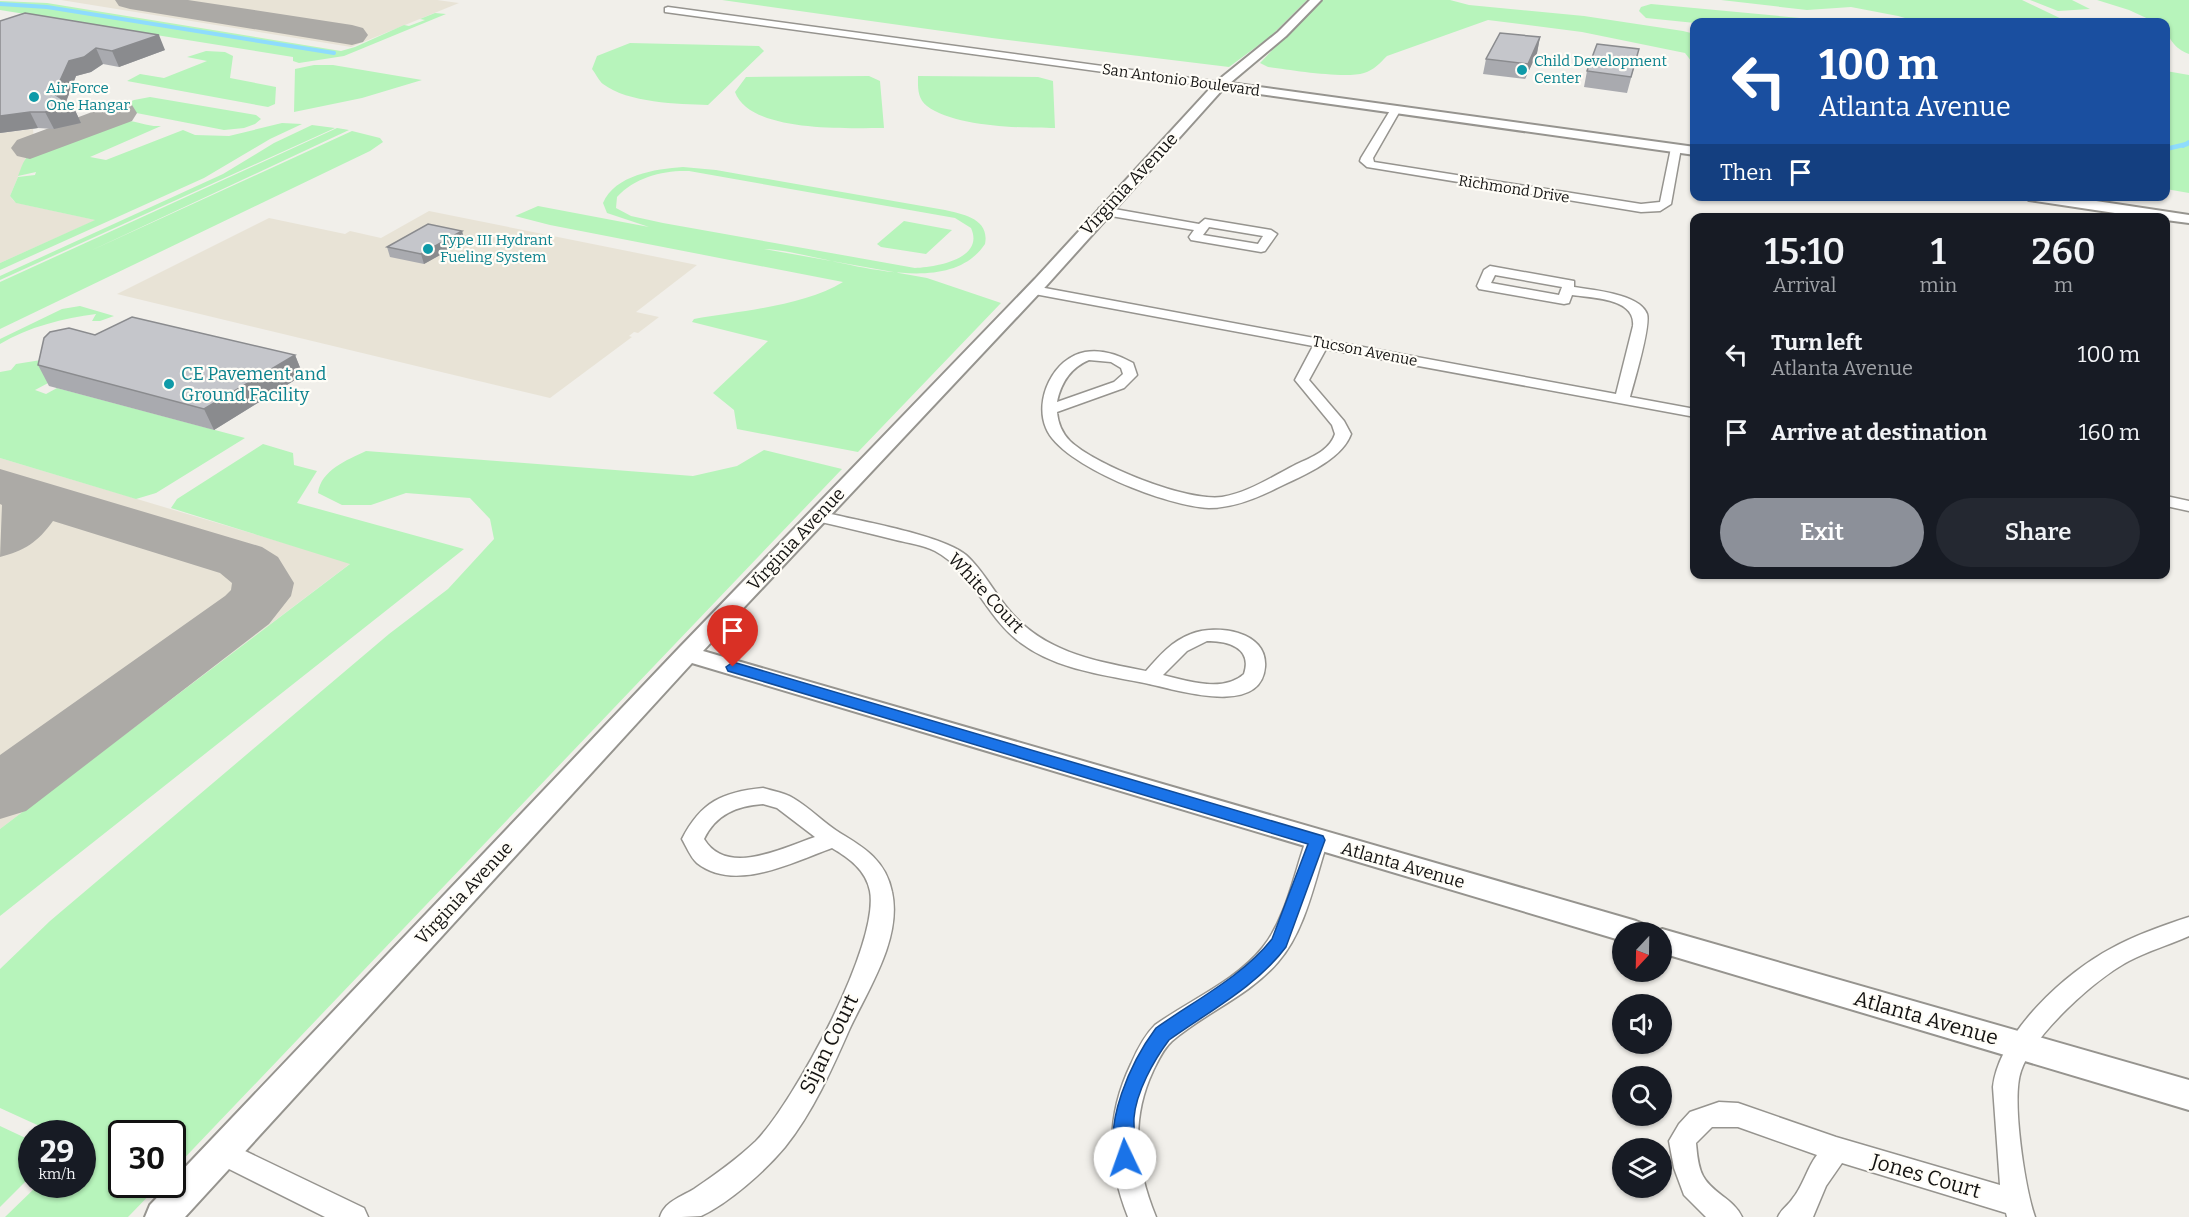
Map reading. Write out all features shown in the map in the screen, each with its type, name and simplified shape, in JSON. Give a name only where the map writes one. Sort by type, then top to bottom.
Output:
[{"type":"street","name":"Virginia Avenue","points":[[162,1217],[687,654],[1034,290],[1220,85],[1290,27],[1316,0]]},
{"type":"street","name":"San Antonio Boulevard","points":[[668,10],[1690,150]]},
{"type":"street","name":"Richmond Drive","points":[[1396,109],[1367,158],[1366,161],[1371,165],[1641,208],[1656,208],[1665,204],[1676,148]]},
{"type":"street","points":[[2064,201],[2147,213]]},
{"type":"street","points":[[1103,212],[1202,228]]},
{"type":"street","points":[[2170,216],[2189,219]]},
{"type":"street","points":[[1205,223],[1271,234],[1261,248],[1195,237],[1202,228],[1205,223]]},
{"type":"street","points":[[1490,270],[1569,284],[1568,290],[1564,300],[1484,286],[1490,270]]},
{"type":"street","name":"Tucson Avenue","points":[[1034,290],[1690,412]]},
{"type":"street","points":[[1568,290],[1615,299],[1630,305],[1639,312],[1640,326],[1622,400]]},
{"type":"street","points":[[1050,410],[1124,382],[1130,375],[1128,366],[1122,362],[1105,356],[1087,356],[1071,362],[1052,390],[1050,410],[1050,422],[1066,447],[1088,462],[1190,500],[1209,503],[1232,500],[1250,495],[1320,459],[1340,444],[1343,434],[1339,424],[1302,380],[1322,343]]},
{"type":"street","points":[[2170,502],[2189,506]]},
{"type":"street","name":"White Court","points":[[818,516],[939,546],[951,552],[960,559],[1015,628],[1034,642],[1077,662],[1104,670],[1206,689],[1220,690],[1239,687],[1254,676],[1258,668],[1256,658],[1249,647],[1240,640],[1229,636],[1205,635],[1187,640],[1150,678]]},
{"type":"street","name":"Atlanta Avenue","points":[[687,654],[1612,926]]},
{"type":"street","name":"Sijan Court","points":[[674,1217],[726,1183],[761,1154],[775,1139],[812,1084],[862,979],[876,942],[882,902],[880,888],[871,867],[858,853],[834,839],[784,802],[763,796],[740,797],[712,810],[698,825],[693,838],[697,850],[707,860],[718,866],[744,867],[834,839]]},
{"type":"street","points":[[1142,1217],[1129,1180],[1123,1135],[1124,1117],[1136,1079],[1162,1034],[1261,964],[1280,942],[1317,840]]},
{"type":"street","points":[[2019,1210],[2009,1154],[2006,1080],[2012,1061],[2021,1045],[2050,1012],[2090,975],[2120,955],[2189,926]]},
{"type":"street","name":"Atlanta Avenue","points":[[1672,944],[2189,1095]]},
{"type":"street","name":"Jones Court","points":[[1728,1217],[1700,1195],[1687,1175],[1682,1140],[1695,1122],[1721,1113],[1738,1115],[2019,1210]]},
{"type":"street","points":[[1792,1217],[1803,1208],[1817,1177],[1836,1149]]},
{"type":"street","points":[[222,1152],[354,1217]]},
{"type":"shaded area","points":[[61,0],[437,0],[459,3],[351,47]]},
{"type":"shaded area","points":[[33,129],[34,139],[10,196],[17,203],[96,220],[0,263],[0,133]]},
{"type":"shaded area","points":[[429,211],[697,265],[636,312],[659,317],[638,333],[634,332],[629,336],[632,337],[550,398],[117,294],[269,218],[345,234],[350,231],[381,238]]},
{"type":"shaded area","points":[[0,458],[351,563],[0,829]]},
{"type":"green space","points":[[722,0],[1307,0],[1271,36],[1229,67],[992,38]]},
{"type":"green space","points":[[1320,0],[1450,0],[1469,5],[1584,16],[1690,33],[1690,60],[1685,53],[1582,32],[1488,20],[1387,56],[1374,68],[1355,75],[1268,67],[1260,63]]},
{"type":"green space","points":[[1721,0],[2022,0],[2060,18],[1905,18],[1851,7],[1807,10]]},
{"type":"green space","points":[[2030,0],[2072,0],[2090,9],[2058,11]]},
{"type":"green space","points":[[2097,0],[2189,0],[2189,54],[2172,42],[2170,18],[2146,18]]},
{"type":"green space","points":[[0,1],[47,3],[341,51],[404,25],[409,26],[425,20],[420,19],[435,13],[446,14],[344,56],[299,63],[293,61],[293,57],[0,10]]},
{"type":"green space","points":[[1651,4],[1800,18],[1690,18],[1690,22],[1646,18],[1639,11],[1641,7]]},
{"type":"green space","points":[[630,43],[759,46],[764,51],[708,105],[682,104],[639,99],[613,90],[600,81],[592,69],[597,56]]},
{"type":"green space","points":[[206,51],[225,52],[233,56],[230,78],[276,87],[275,104],[268,107],[127,81],[140,74],[164,78],[207,61],[187,57]]},
{"type":"green space","points":[[314,65],[333,65],[422,80],[362,98],[294,112],[295,69]]},
{"type":"green space","points":[[2170,72],[2189,75],[2189,193],[2170,190]]},
{"type":"green space","points":[[869,76],[880,81],[884,128],[825,127],[779,121],[759,115],[744,105],[735,92],[746,77]]},
{"type":"green space","points":[[918,76],[1038,77],[1053,81],[1055,128],[989,125],[939,113],[927,106],[921,99]]},
{"type":"green space","points":[[150,97],[256,115],[261,119],[244,128],[224,130],[121,110],[121,106],[134,100]]},
{"type":"green space","points":[[117,121],[161,126],[90,157],[106,160],[183,130],[195,135],[229,136],[282,123],[302,124],[270,139],[204,178],[0,270],[0,263],[95,220],[16,203],[10,196],[18,177],[35,175],[36,172],[18,176],[27,157],[36,150],[58,140]]},
{"type":"green space","points":[[312,125],[335,128],[0,280],[0,276],[223,174],[274,143]]},
{"type":"green space","points":[[337,128],[349,130],[90,251],[352,131],[380,138],[383,142],[370,151],[0,329],[0,282]]},
{"type":"green space","points":[[672,168],[716,170],[945,210],[967,216],[979,223],[983,229],[985,244],[966,262],[941,271],[912,273],[889,271],[927,278],[1001,303],[858,452],[737,429],[734,410],[713,393],[768,341],[692,322],[694,319],[791,302],[810,297],[843,282],[550,225],[515,216],[538,206],[649,227],[607,213],[603,203],[609,193],[626,180],[637,175]],"holes":[[[689,171],[955,218],[971,228],[973,239],[971,247],[965,254],[946,263],[915,268],[663,223],[631,216],[616,208],[617,197],[632,184],[650,176]],[[764,249],[788,252],[834,261]]]},
{"type":"green space","points":[[904,221],[952,230],[926,254],[881,247],[877,244]]},
{"type":"green space","points":[[80,306],[114,316],[100,321],[92,321],[96,314],[71,318],[34,328],[0,344],[0,339],[62,309]]},
{"type":"green space","points":[[41,360],[50,382],[35,390],[46,394],[57,388],[245,438],[156,493],[136,499],[0,458],[0,372],[11,370],[16,364]]},
{"type":"green space","points":[[263,444],[293,453],[294,465],[317,471],[297,503],[464,549],[0,916],[0,829],[350,564],[171,508],[177,499]]},
{"type":"green space","points":[[764,450],[842,469],[186,1156],[186,1120],[108,1120],[108,1198],[146,1198],[128,1217],[5,1217],[25,1198],[96,1198],[96,1120],[26,1120],[0,1108],[0,969],[50,921],[389,634],[448,589],[494,539],[490,519],[470,498],[406,493],[371,505],[342,505],[318,493],[320,485],[329,472],[366,451],[693,476],[737,466]]},
{"type":"green space","points":[[0,1126],[18,1134],[18,1189],[0,1207]]},
{"type":"building","name":"Air Force One Hangar","points":[[25,13],[159,35],[112,51],[96,48],[84,57],[69,61],[54,94],[73,106],[45,112],[0,116],[0,21]]},
{"type":"building","points":[[1500,33],[1540,37],[1528,64],[1486,59]]},
{"type":"building","points":[[1597,44],[1639,49],[1631,77],[1587,71]]},
{"type":"building","points":[[428,224],[462,231],[421,254],[387,247]]},
{"type":"building","name":"CE Pavement and Ground Facility","points":[[132,317],[295,355],[204,409],[38,365],[44,338],[50,332],[69,328],[95,335]]},
{"type":"waterway","points":[[0,4],[47,7],[334,53]]},
{"type":"waterway","points":[[2185,144],[2189,142]]},
{"type":"waterway","points":[[2170,148],[2185,144]]},
{"type":"taxiway","points":[[130,0],[352,35]]},
{"type":"taxiway","points":[[30,148],[119,113]]},
{"type":"taxiway","points":[[0,486],[23,493]]},
{"type":"taxiway","points":[[0,539],[16,529],[28,515],[31,503],[23,493]]},
{"type":"taxiway","points":[[0,792],[247,610],[260,596],[263,583],[257,571],[241,560],[23,493]]},
{"type":"place","name":"Child Development Center","points":[[1522,70]]},
{"type":"place","name":"Air Force One Hangar","points":[[34,97]]},
{"type":"place","name":"Type III Hydrant Fueling System","points":[[428,249]]},
{"type":"place","name":"CE Pavement and Ground Facility","points":[[169,384]]},
{"type":"route","points":[[733,667],[1317,840],[1280,942],[1270,955],[1244,977],[1162,1034],[1147,1057],[1129,1096],[1124,1117],[1125,1158]]}]
